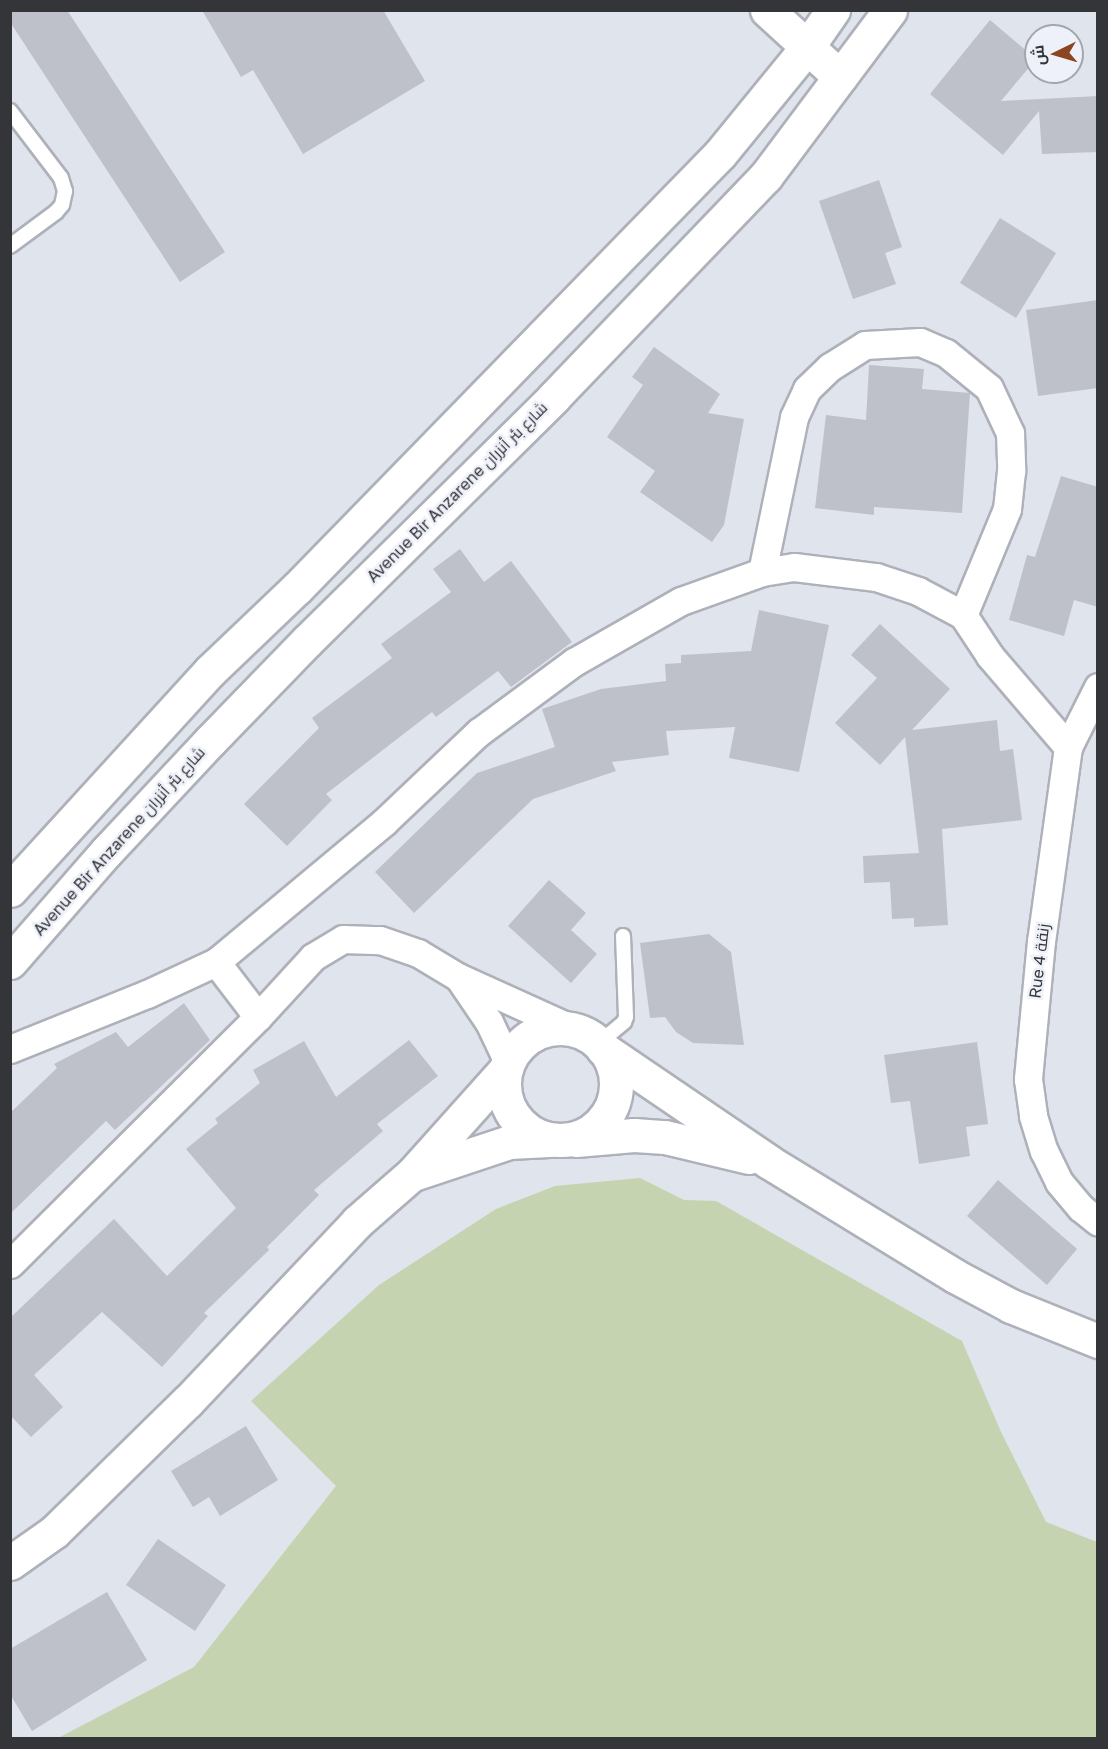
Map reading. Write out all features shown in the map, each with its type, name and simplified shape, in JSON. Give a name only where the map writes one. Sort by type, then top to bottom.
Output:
[{"type":"main road","points":[[767,10],[840,77]]},
{"type":"main road","points":[[10,890],[210,671],[297,588],[720,154],[808,46],[833,10]]},
{"type":"main road","name":"Avenue Bir Anzarene شارع بئر أنزران","points":[[10,963],[107,851],[306,641],[554,397],[766,176],[891,10]]},
{"type":"main road","points":[[10,1563],[54,1532],[188,1401],[357,1222],[412,1174],[506,1066],[516,1048],[529,1037],[544,1030],[560,1028],[593,1041],[769,1162],[945,1270],[1011,1306],[1098,1341]]},
{"type":"main road","points":[[506,1066],[503,1088],[508,1106],[517,1122],[531,1134],[558,1140],[584,1135],[598,1126],[608,1113],[615,1097],[616,1080],[612,1064],[593,1041]]},
{"type":"main road","points":[[412,1174],[509,1142],[634,1135],[665,1137],[769,1162]]},
{"type":"street","points":[[762,572],[794,417],[807,389],[830,368],[865,345],[920,342],[946,353],[989,388],[1010,433],[1011,471],[1007,509],[963,615]]},
{"type":"street","points":[[10,1049],[147,994],[216,962],[384,822],[479,732],[574,662],[681,601],[762,572],[794,567],[876,577],[918,591],[963,615],[990,656],[1068,747]]},
{"type":"street","name":"Rue 4 زنقة","points":[[1098,687],[1068,747],[1041,941],[1028,1079],[1033,1116],[1044,1151],[1059,1182],[1081,1208],[1098,1222]]},
{"type":"street","points":[[10,1264],[258,1017],[313,957],[343,939],[380,940],[418,953],[458,977],[593,1041]]},
{"type":"street","points":[[216,962],[258,1017]]},
{"type":"street","points":[[458,977],[489,1022],[506,1066]]},
{"type":"lane","points":[[10,111],[61,178],[65,191],[62,205],[56,212],[10,246]]},
{"type":"lane","points":[[593,1041],[624,1022],[626,1017],[623,936]]},
{"type":"green space","points":[[640,1178],[684,1200],[716,1201],[962,1341],[1001,1432],[1046,1522],[1097,1542],[1097,1738],[58,1738],[194,1667],[336,1486],[251,1401],[379,1285],[496,1209],[555,1186]]},
{"type":"building","points":[[10,10],[67,10],[225,252],[180,282],[10,22]]},
{"type":"building","points":[[202,10],[383,10],[425,81],[303,154],[253,70],[241,77]]},
{"type":"building","points":[[990,20],[1024,49],[1024,73],[1001,101],[1098,96],[1098,152],[1042,154],[1039,111],[1003,155],[930,94]]},
{"type":"building","points":[[879,180],[902,247],[885,253],[896,284],[853,299],[819,201]]},
{"type":"building","points":[[1000,218],[1056,253],[1016,318],[960,283]]},
{"type":"building","points":[[1098,300],[1098,388],[1038,396],[1026,310]]},
{"type":"building","points":[[654,347],[720,394],[708,413],[744,419],[724,525],[712,542],[640,492],[655,471],[607,437],[643,385],[632,377]]},
{"type":"building","points":[[869,365],[924,369],[922,389],[970,393],[962,513],[874,507],[874,515],[815,508],[826,415],[866,420]]},
{"type":"building","points":[[1061,476],[1098,487],[1098,607],[1074,600],[1064,636],[1009,620],[1027,555],[1035,557]]},
{"type":"building","points":[[460,549],[484,582],[511,561],[572,642],[511,687],[498,671],[436,717],[432,712],[326,794],[332,800],[287,846],[244,804],[319,728],[312,718],[392,658],[381,644],[451,592],[433,569]]},
{"type":"building","points":[[759,610],[829,625],[799,772],[729,758],[735,727],[666,731],[669,755],[612,762],[616,771],[533,799],[414,913],[375,872],[477,773],[555,747],[542,709],[601,689],[666,681],[665,664],[681,663],[681,655],[751,651]]},
{"type":"building","points":[[880,624],[950,689],[912,730],[997,720],[1000,751],[1013,749],[1022,820],[942,829],[948,925],[914,927],[914,918],[892,919],[890,882],[864,883],[863,856],[919,853],[905,737],[880,765],[835,723],[877,678],[851,655]]},
{"type":"building","points":[[549,880],[586,913],[571,930],[597,954],[571,983],[508,926]]},
{"type":"building","points":[[709,934],[731,952],[744,1045],[693,1043],[676,1032],[665,1017],[650,1018],[640,943]]},
{"type":"building","points":[[184,1003],[210,1040],[115,1130],[106,1121],[10,1214],[10,1113],[57,1068],[54,1064],[116,1032],[128,1047]]},
{"type":"building","points":[[409,1040],[438,1076],[377,1124],[383,1131],[314,1190],[319,1195],[267,1247],[269,1250],[204,1313],[208,1316],[162,1367],[102,1312],[34,1375],[63,1407],[31,1437],[10,1415],[10,1318],[114,1219],[167,1276],[236,1208],[186,1149],[218,1123],[215,1119],[260,1083],[253,1070],[304,1041],[336,1097]]},
{"type":"building","points":[[977,1042],[988,1124],[966,1127],[970,1156],[919,1164],[910,1101],[891,1103],[884,1055]]},
{"type":"building","points":[[998,1180],[1077,1249],[1047,1285],[967,1216]]},
{"type":"building","points":[[246,1426],[278,1480],[220,1516],[209,1497],[193,1507],[171,1471]]},
{"type":"building","points":[[158,1539],[226,1585],[195,1631],[126,1585]]},
{"type":"building","points":[[107,1592],[147,1660],[32,1731],[10,1694],[10,1649]]}]
